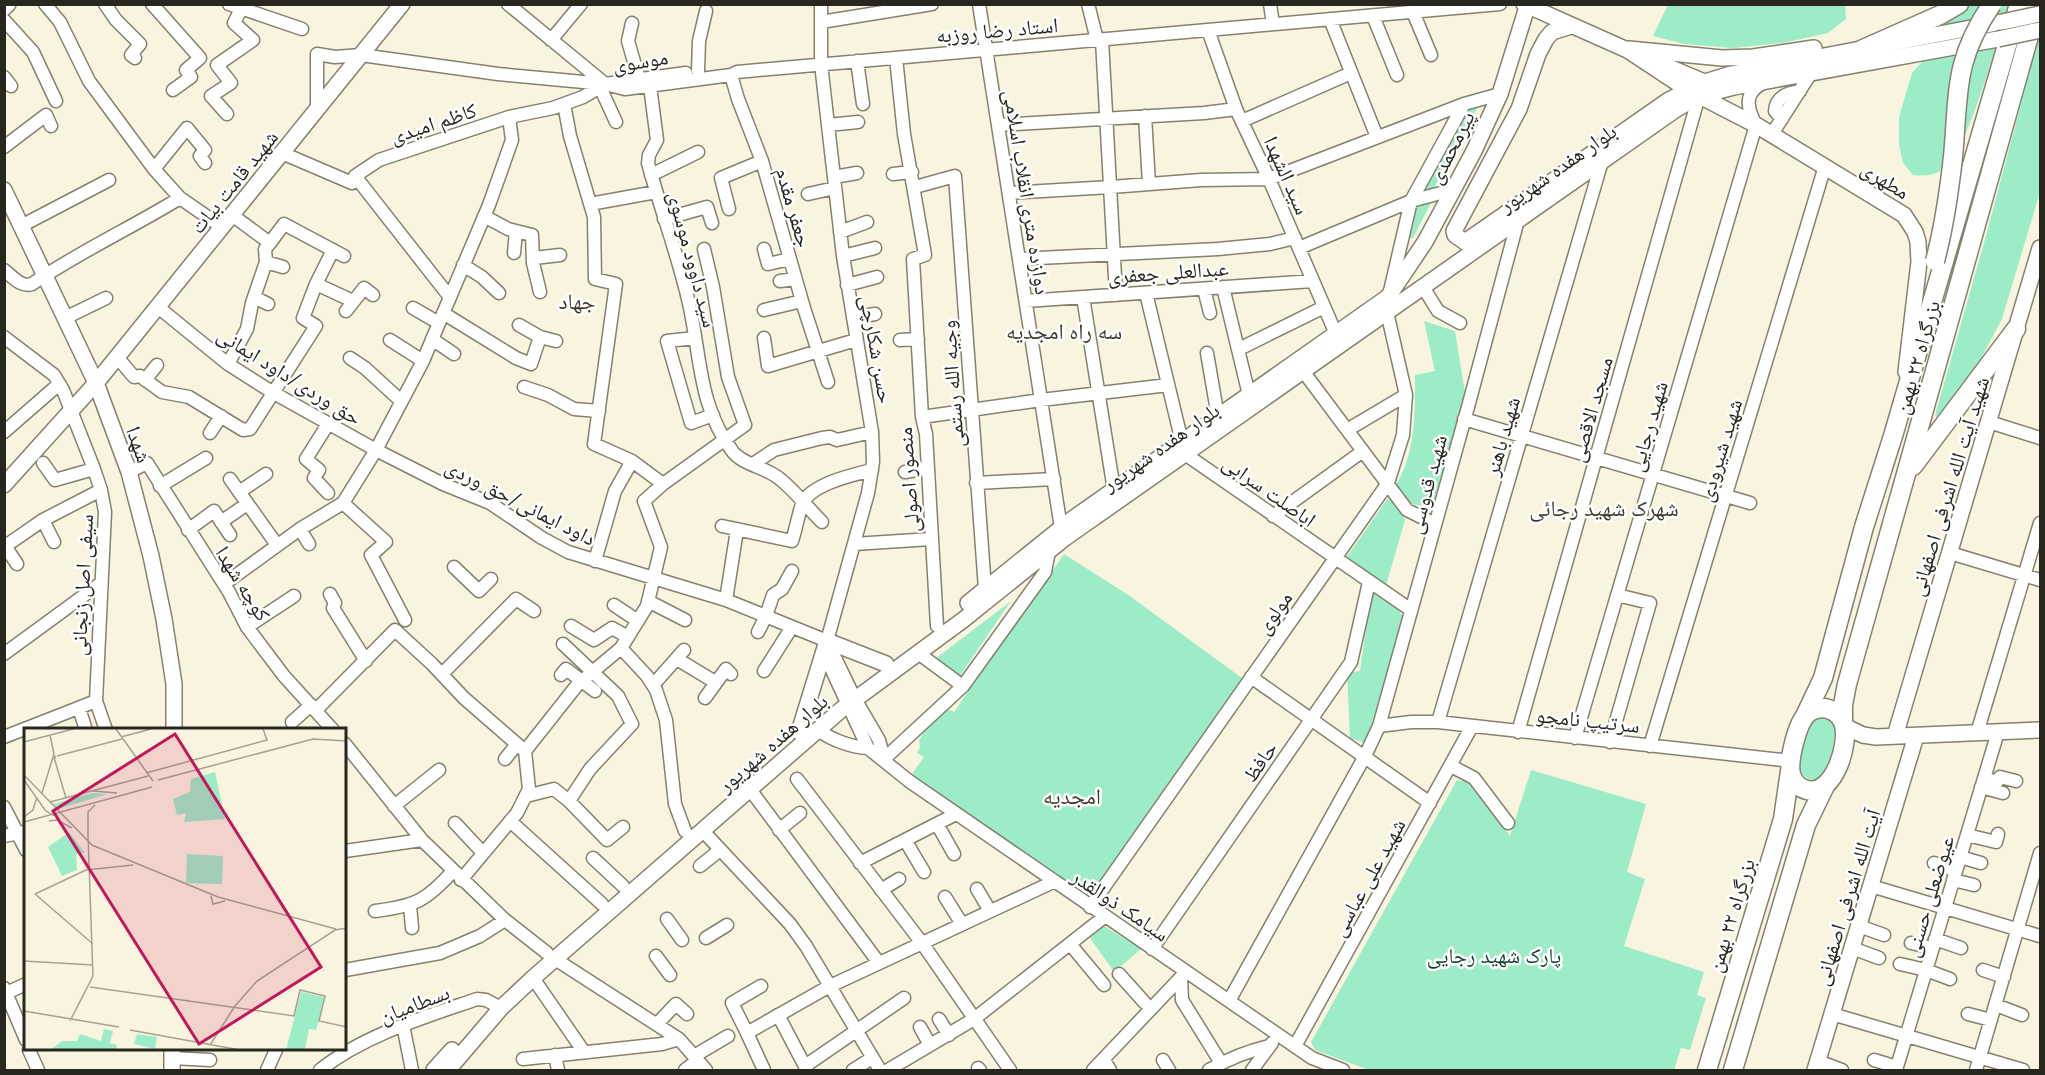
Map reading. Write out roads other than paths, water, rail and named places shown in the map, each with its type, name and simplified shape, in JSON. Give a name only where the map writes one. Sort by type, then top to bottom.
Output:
[{"type":"highway","points":[[1863,49],[1959,4]]},
{"type":"highway","points":[[1887,454],[1948,200],[1958,83],[1963,58],[1971,38],[1992,4]]},
{"type":"highway","name":"بزرگراه ۲۲ بهمن","points":[[1805,716],[1823,678],[1864,527],[2019,4]]},
{"type":"highway","name":"بزرگراه ۲۲ بهمن","points":[[1843,724],[1843,705],[1847,684],[2038,4]]},
{"type":"highway","points":[[1907,475],[2016,329]]},
{"type":"highway","points":[[1732,1071],[1806,825],[1825,786],[1835,772],[1841,753],[1843,724],[1836,713],[1826,708],[1814,710],[1805,716],[1795,739],[1791,766],[1795,782],[1804,789],[1815,790],[1825,786]]},
{"type":"highway","name":"بزرگراه ۲۲ بهمن","points":[[1707,1071],[1783,819],[1791,766]]},
{"type":"main road","points":[[4,8],[8,4]]},
{"type":"main road","name":"شهید قامت بیات","points":[[4,484],[96,383],[402,4]]},
{"type":"main road","points":[[1527,5],[1626,49],[1722,58],[1753,57],[1810,49],[1909,28]]},
{"type":"main road","name":"پیرمحمدی","points":[[1388,304],[1425,242],[1474,151],[1500,94],[1527,5]]},
{"type":"main road","name":"بلوار هفده شهریور","points":[[434,1071],[602,904],[799,732],[918,653],[1183,448],[1218,417],[1336,334],[1423,287],[1702,90],[1731,74],[2040,14]]},
{"type":"main road","name":"پیرمحمدی","points":[[1465,242],[1457,239],[1454,231],[1519,109],[1538,54],[1551,32],[1571,26]]},
{"type":"main road","name":"بلوار هفده شهریور","points":[[1465,242],[1669,100],[1702,90],[1768,81],[2040,30]]},
{"type":"main road","name":"مطهری","points":[[1626,49],[1702,90],[1904,214],[1916,232],[1919,262],[1904,387]]},
{"type":"main road","name":"شهدا","points":[[4,190],[96,383],[129,472],[151,556],[164,619],[174,684],[174,728]]},
{"type":"main road","name":"شهید آیت الله اشرفی اصفهانی","points":[[1895,736],[2016,329],[2037,271],[2040,248]]},
{"type":"main road","name":"بلوار هفده شهریور","points":[[448,1071],[497,1006],[533,978],[551,956],[702,830],[817,729],[886,664],[1114,489],[1303,371],[1388,304]]},
{"type":"main road","points":[[799,732],[826,647],[886,664]]},
{"type":"main road","points":[[1843,724],[1863,735],[1876,737],[2040,730]]},
{"type":"main road","name":"آیت الله اشرفی اصفهانی","points":[[1817,1066],[1916,736]]},
{"type":"main road","points":[[1841,753],[1876,737]]},
{"type":"street","points":[[45,4],[60,22],[89,81],[154,169],[180,198],[270,243]]},
{"type":"street","points":[[105,4],[116,20],[140,44],[131,55],[135,58]]},
{"type":"street","points":[[152,4],[200,58],[186,69],[191,77],[173,90]]},
{"type":"street","points":[[229,4],[302,29]]},
{"type":"street","points":[[508,4],[603,86],[616,122]]},
{"type":"street","points":[[551,40],[581,4]]},
{"type":"street","name":"حسن شکارچی","points":[[821,4],[821,64],[834,182],[847,285],[872,432],[873,462],[826,647]]},
{"type":"street","points":[[821,22],[932,4]]},
{"type":"street","name":"دوازده متری انقلاب اسلامی","points":[[979,4],[1061,528]]},
{"type":"street","points":[[1088,4],[1100,40],[1108,118],[1116,295]]},
{"type":"street","points":[[1270,4],[1273,24]]},
{"type":"street","name":"استاد رضا روزبه","points":[[821,64],[1500,4]]},
{"type":"street","points":[[227,114],[211,96],[231,83],[217,65],[253,40],[234,22],[241,9]]},
{"type":"street","points":[[699,72],[699,41],[706,10]]},
{"type":"street","points":[[1413,12],[1431,55]]},
{"type":"street","points":[[1373,16],[1397,75]]},
{"type":"street","points":[[4,20],[33,52],[56,101]]},
{"type":"street","points":[[1330,20],[1377,137]]},
{"type":"street","points":[[632,23],[628,41],[639,79]]},
{"type":"street","name":"سید الشهدا","points":[[1209,30],[1236,109],[1336,334]]},
{"type":"street","points":[[316,110],[316,54],[335,57],[361,55],[603,86]]},
{"type":"street","points":[[896,58],[904,134],[915,187]]},
{"type":"street","points":[[857,61],[863,104]]},
{"type":"street","name":"موسوی","points":[[603,86],[625,89],[734,73],[821,64]]},
{"type":"street","name":"موسوی","points":[[603,86],[639,79],[727,69],[734,73]]},
{"type":"street","name":"جعفر مقدم","points":[[734,73],[738,99],[762,161],[795,279],[828,382]]},
{"type":"street","points":[[1242,121],[1351,73]]},
{"type":"street","points":[[1772,134],[1811,73]]},
{"type":"street","points":[[1756,124],[1749,112],[1747,101],[1754,89],[1768,81]]},
{"type":"street","name":"کاظم امیدی","points":[[355,176],[379,160],[509,117],[564,104],[584,97],[603,86]]},
{"type":"street","name":"سید داوود موسوی","points":[[651,86],[657,140],[649,155],[648,163],[690,308],[702,385],[716,426],[741,460],[761,467],[780,479],[822,522]]},
{"type":"street","name":"مسجد الاقصی","points":[[1518,732],[1702,90]]},
{"type":"street","points":[[1009,193],[1111,188],[1201,180],[1269,179],[1464,104],[1500,94]]},
{"type":"street","points":[[564,104],[579,144],[594,217],[595,279],[616,284],[594,444],[632,460],[663,484]]},
{"type":"street","points":[[1388,304],[1411,201],[1464,104]]},
{"type":"street","points":[[998,125],[1204,114],[1236,109]]},
{"type":"street","points":[[4,147],[46,115],[51,126]]},
{"type":"street","points":[[1145,116],[1149,184]]},
{"type":"street","points":[[224,584],[300,529],[343,503],[376,450],[423,360],[484,216],[512,140],[509,117]]},
{"type":"street","points":[[828,125],[858,122]]},
{"type":"street","name":"شهید رجایی","points":[[1575,738],[1756,124]]},
{"type":"street","points":[[154,169],[188,128],[205,150],[200,156],[205,162]]},
{"type":"street","points":[[651,175],[698,152]]},
{"type":"street","points":[[282,153],[352,183],[355,176],[449,296]]},
{"type":"street","points":[[729,209],[721,178],[762,161]]},
{"type":"street","name":"شهید باهنر","points":[[1438,722],[1602,161]]},
{"type":"street","name":"شهید شیرودی","points":[[1650,746],[1825,166]]},
{"type":"street","points":[[893,174],[912,172]]},
{"type":"street","points":[[808,194],[857,173]]},
{"type":"street","name":"وجیه الله رستمی","points":[[915,187],[955,176],[985,589]]},
{"type":"street","points":[[21,226],[109,180]]},
{"type":"street","name":"منصور اصولی","points":[[915,187],[926,255],[912,259],[922,417],[926,434],[937,626]]},
{"type":"street","points":[[1019,260],[1297,243],[1411,201],[1452,190]]},
{"type":"street","points":[[590,204],[656,192]]},
{"type":"street","points":[[4,270],[27,286],[78,254],[126,231],[180,198]]},
{"type":"street","points":[[664,219],[707,207],[712,223]]},
{"type":"street","points":[[484,216],[508,229],[532,235],[536,278],[540,291]]},
{"type":"street","name":"شهید قدوسی","points":[[1229,1001],[1365,756],[1379,726],[1518,220]]},
{"type":"street","points":[[840,232],[867,222]]},
{"type":"street","points":[[117,357],[134,376],[141,376],[162,392],[189,397],[243,430],[250,429],[316,326],[303,318],[316,284],[338,253],[284,224],[265,249],[266,262],[254,297],[247,329],[228,364]]},
{"type":"street","points":[[514,253],[516,231]]},
{"type":"street","points":[[843,256],[875,248]]},
{"type":"street","points":[[505,759],[521,747],[592,671],[621,648],[638,621],[648,601],[661,547],[644,501],[663,484],[745,425],[728,377],[713,287],[704,249]]},
{"type":"street","points":[[764,249],[768,264],[790,259]]},
{"type":"street","points":[[534,258],[560,255]]},
{"type":"street","points":[[266,262],[283,267]]},
{"type":"street","points":[[463,264],[499,293]]},
{"type":"street","points":[[847,285],[877,277]]},
{"type":"street","points":[[780,281],[795,279]]},
{"type":"street","name":"عبدالعلی جعفری","points":[[1026,301],[1313,281]]},
{"type":"street","points":[[316,284],[350,306],[364,288],[373,295]]},
{"type":"street","points":[[1223,287],[1249,395]]},
{"type":"street","points":[[1423,287],[1438,311],[1460,323]]},
{"type":"street","points":[[1204,289],[1209,313]]},
{"type":"street","points":[[1146,293],[1183,448]]},
{"type":"street","points":[[254,297],[268,304]]},
{"type":"street","points":[[1083,297],[1114,489]]},
{"type":"street","points":[[65,318],[106,298]]},
{"type":"street","points":[[764,310],[802,301]]},
{"type":"street","name":"مولوی","points":[[1090,907],[1388,483],[1403,435],[1406,395],[1388,304]]},
{"type":"street","name":"حق وردی/داود ایمانی","points":[[158,307],[228,364],[272,392],[376,450]]},
{"type":"street","points":[[1239,349],[1324,307]]},
{"type":"street","points":[[413,308],[441,318],[531,364],[540,337]]},
{"type":"street","points":[[853,318],[875,314]]},
{"type":"street","points":[[519,325],[540,337],[556,341]]},
{"type":"street","points":[[695,338],[667,341],[691,423],[713,415]]},
{"type":"street","points":[[764,338],[768,366],[856,340]]},
{"type":"street","points":[[432,339],[454,354]]},
{"type":"street","points":[[900,340],[918,339]]},
{"type":"street","points":[[390,340],[423,360]]},
{"type":"street","name":"سیفی اصل زنجانی","points":[[7,344],[54,375],[71,410],[101,490],[105,512],[96,701],[105,728]]},
{"type":"street","points":[[1207,353],[1218,417]]},
{"type":"street","points":[[350,358],[365,368],[401,401]]},
{"type":"street","points":[[145,380],[157,365]]},
{"type":"street","points":[[1303,371],[1407,510],[1435,524]]},
{"type":"street","points":[[4,432],[59,384]]},
{"type":"street","points":[[922,417],[1167,385]]},
{"type":"street","points":[[524,387],[548,395],[574,409],[599,411]]},
{"type":"street","points":[[1347,430],[1406,395]]},
{"type":"street","points":[[210,433],[221,416]]},
{"type":"street","points":[[1464,419],[1750,503]]},
{"type":"street","points":[[1989,422],[2040,438]]},
{"type":"street","points":[[328,424],[306,459],[319,470],[314,478],[328,493]]},
{"type":"street","points":[[753,464],[774,450],[822,438],[830,437],[837,440],[872,432]]},
{"type":"street","name":"اباصلت سرابی","points":[[1183,448],[1273,516],[1411,610]]},
{"type":"street","name":"داود ایمانی/حق وردی","points":[[376,450],[443,484],[490,503],[542,538],[568,552],[726,600],[792,627],[826,647]]},
{"type":"street","points":[[1273,516],[1364,451]]},
{"type":"street","points":[[160,486],[206,458]]},
{"type":"street","points":[[595,561],[615,491],[632,460]]},
{"type":"street","points":[[43,463],[55,480],[94,469]]},
{"type":"street","name":"کوچه شهدا","points":[[129,472],[147,463],[224,584],[247,627],[284,676],[331,728]]},
{"type":"street","points":[[905,472],[928,468]]},
{"type":"street","points":[[722,526],[792,541],[803,502],[812,492],[843,477],[872,470]]},
{"type":"street","points":[[239,492],[266,474]]},
{"type":"street","points":[[230,479],[277,545]]},
{"type":"street","points":[[976,483],[1054,479]]},
{"type":"street","points":[[18,564],[4,547],[43,520],[101,490]]},
{"type":"street","points":[[343,503],[386,542],[371,555],[405,620]]},
{"type":"street","points":[[221,522],[247,504]]},
{"type":"street","points":[[188,530],[214,511],[230,535]]},
{"type":"street","points":[[43,520],[54,543]]},
{"type":"street","points":[[1977,733],[2040,523]]},
{"type":"street","points":[[300,529],[309,544]]},
{"type":"street","points":[[726,600],[737,530]]},
{"type":"street","points":[[854,544],[931,539]]},
{"type":"street","points":[[884,759],[963,686],[1045,572],[1049,551]]},
{"type":"street","points":[[1950,553],[2040,580]]},
{"type":"street","points":[[454,567],[479,591],[491,579]]},
{"type":"street","points":[[758,632],[773,595],[782,589],[792,571]]},
{"type":"street","name":"حافظ","points":[[1152,949],[1351,662],[1369,582]]},
{"type":"street","points":[[4,654],[101,583]]},
{"type":"street","points":[[330,594],[335,603],[333,608],[366,661]]},
{"type":"street","points":[[1611,742],[1650,603],[1617,595]]},
{"type":"street","points":[[247,627],[294,596]]},
{"type":"street","points":[[442,674],[516,599],[534,611]]},
{"type":"street","points":[[648,601],[685,620]]},
{"type":"street","points":[[614,605],[638,621]]},
{"type":"street","points":[[571,626],[594,640],[612,628],[628,637]]},
{"type":"street","points":[[764,671],[792,627]]},
{"type":"street","points":[[292,722],[366,661],[395,630],[464,698],[521,747],[529,789],[510,821],[483,853],[457,876],[425,898],[410,905],[375,911]]},
{"type":"street","points":[[562,644],[618,696],[632,724],[590,769],[569,801]]},
{"type":"street","points":[[817,729],[824,735],[857,747],[868,748],[849,697],[826,647]]},
{"type":"street","points":[[621,648],[648,676],[666,720],[675,804],[684,831]]},
{"type":"street","points":[[918,653],[956,681]]},
{"type":"street","points":[[653,685],[680,655],[715,682]]},
{"type":"street","points":[[561,675],[566,669],[595,691]]},
{"type":"street","points":[[705,698],[726,669],[731,674]]},
{"type":"street","points":[[1251,677],[1430,803]]},
{"type":"street","name":"سیامک ذوالقدر","points":[[849,697],[879,740],[884,759]]},
{"type":"street","points":[[33,728],[96,701]]},
{"type":"street","points":[[79,708],[85,728]]},
{"type":"street","name":"سرتیپ نامجو","points":[[1379,726],[1438,722],[1650,746],[1791,766]]},
{"type":"street","name":"شهید علی عباسی","points":[[1296,1046],[1472,726]]},
{"type":"street","points":[[4,737],[24,731]]},
{"type":"street","name":"عیوضعلی حسنی","points":[[1896,1069],[1998,732]]},
{"type":"street","points":[[346,745],[422,840],[505,920],[551,956],[679,1039],[699,1062]]},
{"type":"street","name":"سیامک ذوالقدر","points":[[868,748],[909,781],[1152,949],[1184,975],[1229,1001],[1312,1058],[1343,1071]]},
{"type":"street","points":[[1451,766],[1474,778],[1508,823]]},
{"type":"street","points":[[394,806],[439,770]]},
{"type":"street","points":[[1982,783],[1997,782],[2000,777],[2016,781]]},
{"type":"street","points":[[797,779],[922,943],[1010,1071]]},
{"type":"street","points":[[1982,783],[2003,792]]},
{"type":"street","points":[[749,788],[879,963]]},
{"type":"street","points":[[526,796],[554,789],[607,840],[623,827]]},
{"type":"street","points":[[4,807],[22,832],[4,836]]},
{"type":"street","points":[[779,830],[800,813]]},
{"type":"street","points":[[861,863],[956,814]]},
{"type":"street","points":[[510,821],[602,904]]},
{"type":"street","points":[[455,823],[483,853]]},
{"type":"street","points":[[937,824],[954,854]]},
{"type":"street","points":[[702,830],[790,924],[806,946],[828,987],[880,1071]]},
{"type":"street","points":[[1967,835],[1996,842],[1998,834]]},
{"type":"street","points":[[346,851],[422,840]]},
{"type":"street","points":[[905,840],[924,872]]},
{"type":"street","points":[[700,866],[720,850]]},
{"type":"street","points":[[1976,1071],[2040,853]]},
{"type":"street","points":[[1960,857],[1981,863]]},
{"type":"street","points":[[593,858],[623,886]]},
{"type":"street","points":[[1934,863],[1974,885]]},
{"type":"street","points":[[881,890],[899,879]]},
{"type":"street","points":[[747,1033],[828,987],[1053,882]]},
{"type":"street","points":[[1871,886],[2040,936]]},
{"type":"street","points":[[977,889],[990,911]]},
{"type":"street","points":[[945,897],[962,924]]},
{"type":"street","points":[[410,905],[411,928]]},
{"type":"street","points":[[888,1071],[974,1019],[1104,917]]},
{"type":"street","points":[[667,919],[682,940]]},
{"type":"street","points":[[346,970],[440,953],[480,936],[505,920]]},
{"type":"street","points":[[706,939],[727,925]]},
{"type":"street","points":[[1859,926],[1884,935]]},
{"type":"street","points":[[1911,943],[1934,943],[1961,948]]},
{"type":"street","points":[[1070,944],[1104,986]]},
{"type":"street","points":[[1852,948],[1879,958]]},
{"type":"street","points":[[656,956],[670,975]]},
{"type":"street","points":[[1900,964],[1950,979]]},
{"type":"street","points":[[1983,970],[2004,977]]},
{"type":"street","points":[[1119,974],[1145,1003]]},
{"type":"street","points":[[1184,975],[1182,1000],[1221,1063]]},
{"type":"street","points":[[1093,1071],[1107,1065],[1184,975]]},
{"type":"street","points":[[533,978],[584,1052]]},
{"type":"street","points":[[24,985],[5,991],[24,1035]]},
{"type":"street","points":[[761,986],[732,1003],[764,1071]]},
{"type":"street","points":[[778,1015],[806,1069],[855,1030],[904,998]]},
{"type":"street","name":"بسطامیان","points":[[320,1071],[335,1058],[403,1025],[477,999],[486,1000],[497,1006]]},
{"type":"street","points":[[657,1024],[676,1004],[687,1014]]},
{"type":"street","points":[[1996,1005],[2022,1015]]},
{"type":"street","points":[[1832,1014],[2023,1071]]},
{"type":"street","points":[[1968,1014],[1991,1020]]},
{"type":"street","points":[[939,1019],[949,1035]]},
{"type":"street","points":[[403,1025],[409,1070]]},
{"type":"street","points":[[920,1027],[930,1045]]},
{"type":"street","points":[[1252,1071],[1278,1035]]},
{"type":"street","points":[[685,1071],[699,1062],[728,1036]]},
{"type":"street","points":[[523,1059],[662,1044],[679,1039]]},
{"type":"street","points":[[1209,1071],[1221,1063],[1255,1049],[1269,1046]]},
{"type":"street","points":[[30,1051],[38,1071]]},
{"type":"street","points":[[267,1071],[276,1051]]},
{"type":"street","points":[[555,1055],[558,1071]]},
{"type":"street","points":[[853,1071],[872,1058]]},
{"type":"street","points":[[172,1059],[210,1060]]},
{"type":"street","points":[[1874,1060],[1896,1069]]},
{"type":"street","points":[[1817,1066],[1842,1071]]},
{"type":"district","name":"جهاد","points":[[577,300]]},
{"type":"district","name":"سه راه امجدیه","points":[[1064,330]]},
{"type":"district","name":"شهرک شهید رجائی","points":[[1604,507]]},
{"type":"district","name":"امجدیه","points":[[1072,795]]},
{"type":"park label","name":"پارک شهید رجایی","points":[[1494,954]]}]
